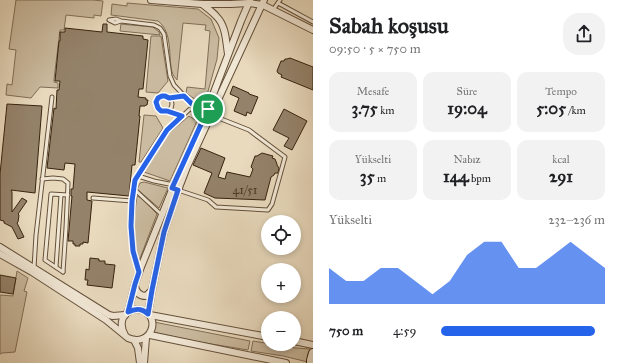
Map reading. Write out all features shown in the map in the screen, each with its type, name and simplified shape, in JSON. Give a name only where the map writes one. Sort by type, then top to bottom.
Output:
[{"type":"street","points":[[151,0],[202,4],[231,4],[249,1],[263,2],[273,10],[313,30]]},
{"type":"street","points":[[125,335],[121,325],[122,320],[127,313],[139,272],[162,215],[187,167],[249,1]]},
{"type":"street","points":[[208,112],[263,2]]},
{"type":"street","points":[[202,4],[218,18],[223,27],[228,57]]},
{"type":"street","points":[[149,315],[152,290],[175,188]]},
{"type":"street","points":[[0,248],[109,315],[113,316],[137,309],[142,310],[149,315],[152,320],[152,330],[148,336],[142,340],[128,338],[106,320],[28,270],[0,254]]},
{"type":"street","points":[[135,284],[136,291],[142,296],[146,296],[152,290]]},
{"type":"street","points":[[149,315],[261,336]]},
{"type":"street","points":[[144,363],[148,336]]},
{"type":"street","points":[[148,336],[286,363]]},
{"type":"street","points":[[134,340],[138,348],[140,363]]},
{"type":"street","points":[[301,342],[313,345]]},
{"type":"street","points":[[311,363],[313,353]]},
{"type":"lane","points":[[273,10],[279,1],[313,22]]},
{"type":"lane","points":[[121,21],[154,25],[162,30],[164,34],[170,76],[174,84],[184,96],[192,104],[249,130],[285,158],[272,204],[268,210],[216,207],[208,200],[138,176]]},
{"type":"lane","points":[[182,116],[159,110],[156,106],[156,102],[160,97],[165,96],[169,98],[184,96]]},
{"type":"lane","points":[[34,268],[36,235],[52,97]]},
{"type":"lane","points":[[167,111],[171,106],[171,101],[169,98]]},
{"type":"lane","points":[[139,272],[133,251],[131,233],[132,201],[135,180],[167,130],[182,116],[190,109],[208,112]]},
{"type":"lane","points":[[42,179],[63,179],[68,183],[68,195],[62,272],[45,260],[51,194],[68,195]]},
{"type":"lane","points":[[134,189],[162,215]]},
{"type":"lane","points":[[56,267],[60,195]]},
{"type":"lane","points":[[93,198],[132,201]]},
{"type":"shaded area","points":[[16,0],[103,1],[101,16],[94,15],[94,18],[66,15],[64,30],[60,30],[54,79],[54,82],[58,83],[58,88],[40,87],[31,98],[6,95],[7,84],[12,85],[16,50],[9,49]]},
{"type":"shaded area","points":[[127,3],[198,9],[211,19],[219,38],[217,59],[207,95],[196,100],[186,93],[187,87],[205,89],[210,31],[205,30],[206,25],[183,23],[177,80],[172,72],[166,31],[158,21],[111,15],[112,4],[127,6]]},
{"type":"shaded area","points":[[121,24],[153,27],[159,32],[160,35],[120,31]]},
{"type":"shaded area","points":[[151,36],[161,36],[168,81],[158,93],[146,92]]},
{"type":"shaded area","points":[[144,115],[156,116],[163,128],[141,162],[139,162]]},
{"type":"shaded area","points":[[189,116],[197,121],[170,181],[144,172],[169,133]]},
{"type":"shaded area","points":[[144,182],[168,188],[159,208],[137,189],[140,183]]},
{"type":"shaded area","points":[[137,196],[142,198],[157,214],[139,261],[136,254],[134,237],[134,220]]},
{"type":"shaded area","points":[[17,271],[28,278],[24,291],[27,292],[15,352],[0,354],[0,295],[13,296]]},
{"type":"shaded area","points":[[154,322],[250,341],[248,350],[152,332]]},
{"type":"shaded area","points":[[253,341],[261,342],[261,351],[301,351],[301,348],[310,349],[308,354],[308,362],[251,351]]},
{"type":"building","points":[[103,24],[107,24],[107,32],[143,36],[143,39],[148,40],[143,89],[139,89],[138,97],[146,98],[146,100],[148,100],[147,105],[140,106],[135,165],[132,165],[129,196],[87,192],[87,200],[92,201],[88,243],[83,242],[80,246],[75,246],[73,241],[68,241],[72,196],[71,189],[73,189],[75,164],[65,163],[64,170],[47,168],[54,108],[56,109],[57,90],[59,90],[60,81],[55,81],[60,32],[65,32],[65,28],[102,32]]},
{"type":"building","points":[[290,58],[313,67],[313,90],[281,77],[282,75],[278,73],[277,71],[281,61]]},
{"type":"building","points":[[233,86],[258,97],[251,114],[247,112],[246,116],[234,111],[239,98],[230,94]]},
{"type":"building","points":[[7,104],[42,106],[35,193],[11,190],[12,212],[22,198],[27,201],[18,214],[17,223],[24,237],[18,239],[12,227],[0,220],[0,174]]},
{"type":"building","points":[[284,109],[307,121],[292,150],[284,146],[289,138],[273,130]]},
{"type":"building","points":[[201,148],[225,158],[218,177],[225,179],[227,172],[250,177],[253,169],[251,167],[255,156],[262,153],[273,156],[272,158],[275,159],[279,168],[278,173],[275,173],[271,177],[265,200],[215,198],[204,193],[212,173],[193,165]]},
{"type":"building","points":[[90,258],[105,261],[105,264],[115,265],[112,288],[87,285],[88,280],[85,280],[86,269],[89,270]]},
{"type":"building","points":[[0,275],[16,278],[13,294],[0,292]]},
{"type":"route","points":[[162,96],[169,98],[184,96],[192,104],[208,109],[172,188],[178,190],[164,232],[148,314],[137,309],[128,312],[139,272],[133,251],[131,226],[135,180],[167,130],[182,116],[167,111],[161,111],[156,106],[156,102],[158,98],[162,96]]}]
